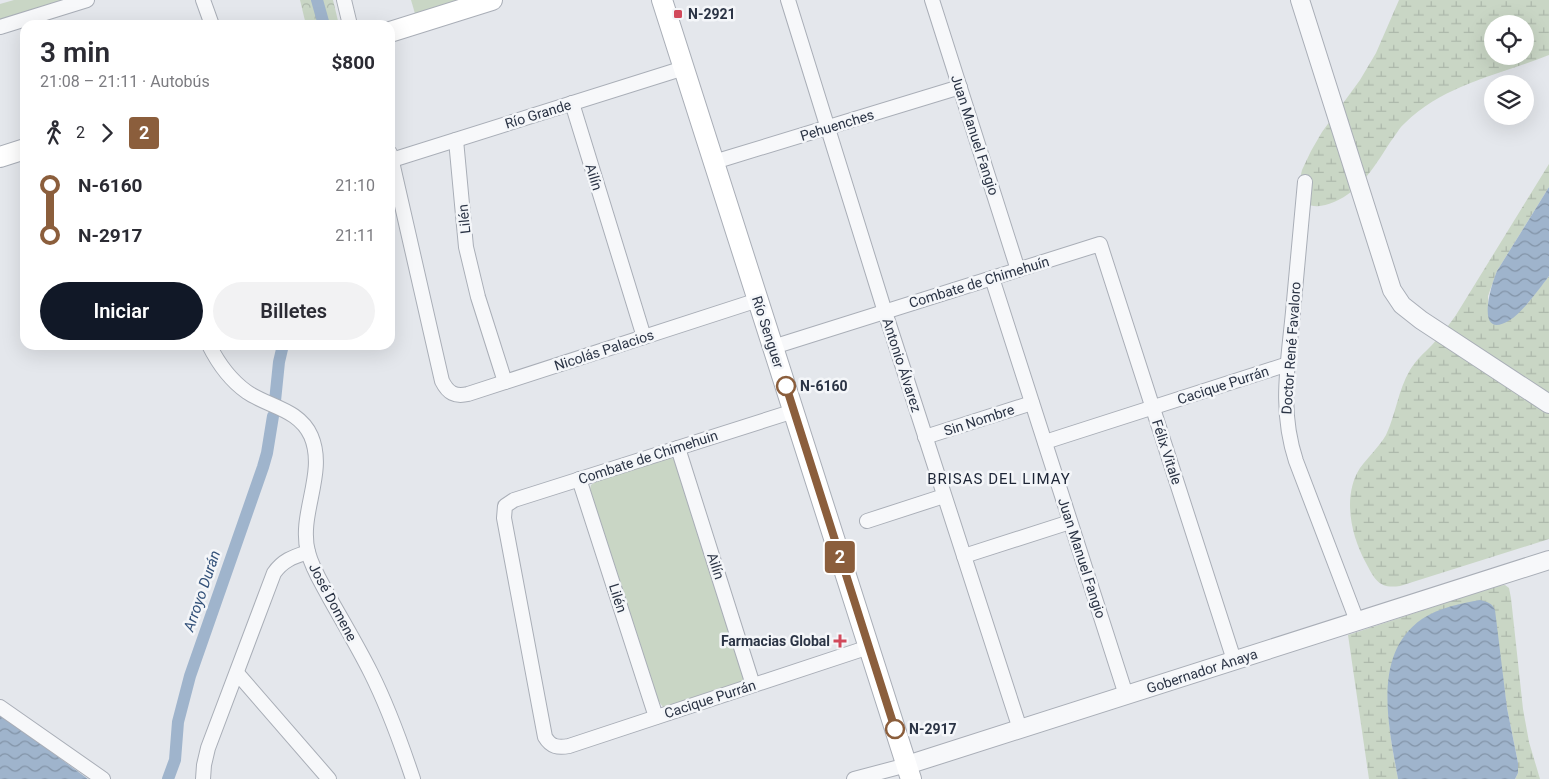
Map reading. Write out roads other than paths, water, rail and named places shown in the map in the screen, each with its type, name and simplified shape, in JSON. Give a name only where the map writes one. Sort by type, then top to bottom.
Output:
[{"type":"main road","points":[[395,30],[492,0]]},
{"type":"main road","name":"Río Senguer","points":[[662,0],[909,772]]},
{"type":"main road","points":[[0,157],[20,151]]},
{"type":"street","points":[[23,20],[87,0]]},
{"type":"street","points":[[203,0],[210,20]]},
{"type":"street","points":[[344,0],[349,20]]},
{"type":"street","name":"Antonio Álvarez","points":[[788,0],[885,312],[1020,728]]},
{"type":"street","name":"Juan Manuel Fangio","points":[[932,0],[1018,270]]},
{"type":"street","points":[[1300,0],[1392,290],[1402,305],[1421,320],[1549,404]]},
{"type":"street","points":[[0,27],[20,21]]},
{"type":"street","name":"Río Grande","points":[[395,156],[456,140],[684,68]]},
{"type":"street","name":"Pehuenches","points":[[714,162],[960,87]]},
{"type":"street","name":"Ailín","points":[[572,103],[644,337]]},
{"type":"street","name":"Lilén","points":[[456,140],[466,247],[478,297],[505,382]]},
{"type":"street","name":"Nicolás Palacios","points":[[395,175],[442,382],[450,393],[462,396],[758,300]]},
{"type":"street","name":"Doctor René Favaloro","points":[[1305,182],[1285,405],[1287,429],[1291,445],[1357,621]]},
{"type":"street","name":"Combate de Chimehuín","points":[[773,347],[1100,244]]},
{"type":"street","name":"Félix Vitale","points":[[1100,244],[1234,660]]},
{"type":"street","name":"Juan Manuel Fangio","points":[[992,278],[1126,695]]},
{"type":"street","name":"José Domene","points":[[212,350],[224,371],[246,392],[294,415],[304,424],[311,436],[315,450],[316,465],[305,538],[308,552],[320,580],[371,673],[396,730],[413,779]]},
{"type":"street","name":"Cacique Purrán","points":[[1045,442],[1288,364]]},
{"type":"street","name":"Sin Nombre","points":[[926,437],[1032,403]]},
{"type":"street","name":"Combate de Chimehuin","points":[[551,745],[545,737],[504,518],[505,506],[514,500],[794,411]]},
{"type":"street","name":"Ailín","points":[[678,448],[753,685]]},
{"type":"street","name":"Lilén","points":[[579,479],[656,717]]},
{"type":"street","points":[[867,521],[944,496]]},
{"type":"street","points":[[964,556],[1070,522]]},
{"type":"street","points":[[203,779],[208,748],[274,573],[288,559],[308,552]]},
{"type":"street","name":"Gobernador Anaya","points":[[854,779],[909,772],[1020,728],[1549,560]]},
{"type":"street","name":"Cacique Purrán","points":[[551,745],[569,746],[869,647]]},
{"type":"street","points":[[237,673],[330,779]]},
{"type":"street","points":[[0,707],[102,779]]},
{"type":"water","points":[[1549,187],[1549,276],[1515,317],[1499,325],[1492,324],[1488,318],[1489,298],[1497,271]]},
{"type":"water","points":[[1480,600],[1489,603],[1495,610],[1507,708],[1518,763],[1518,773],[1515,779],[1398,779],[1388,715],[1390,672],[1395,652],[1406,634],[1428,615],[1458,604]]},
{"type":"water","points":[[0,714],[88,779],[0,779]]},
{"type":"waterway","name":"Arroyo Durán","points":[[317,0],[323,20]]},
{"type":"waterway","name":"Arroyo Durán","points":[[275,401],[282,350]]},
{"type":"waterway","name":"Arroyo Durán","points":[[168,779],[175,760],[178,722],[190,676],[263,467],[273,416]]},
{"type":"place","name":"N-2921","points":[[678,14]]},
{"type":"place","name":"N-6160","points":[[786,386]]},
{"type":"place","name":"Farmacias Global","points":[[840,641]]},
{"type":"place","name":"N-2917","points":[[895,729]]},
{"type":"district","name":"BRISAS DEL LIMAY","points":[[999,479]]}]
